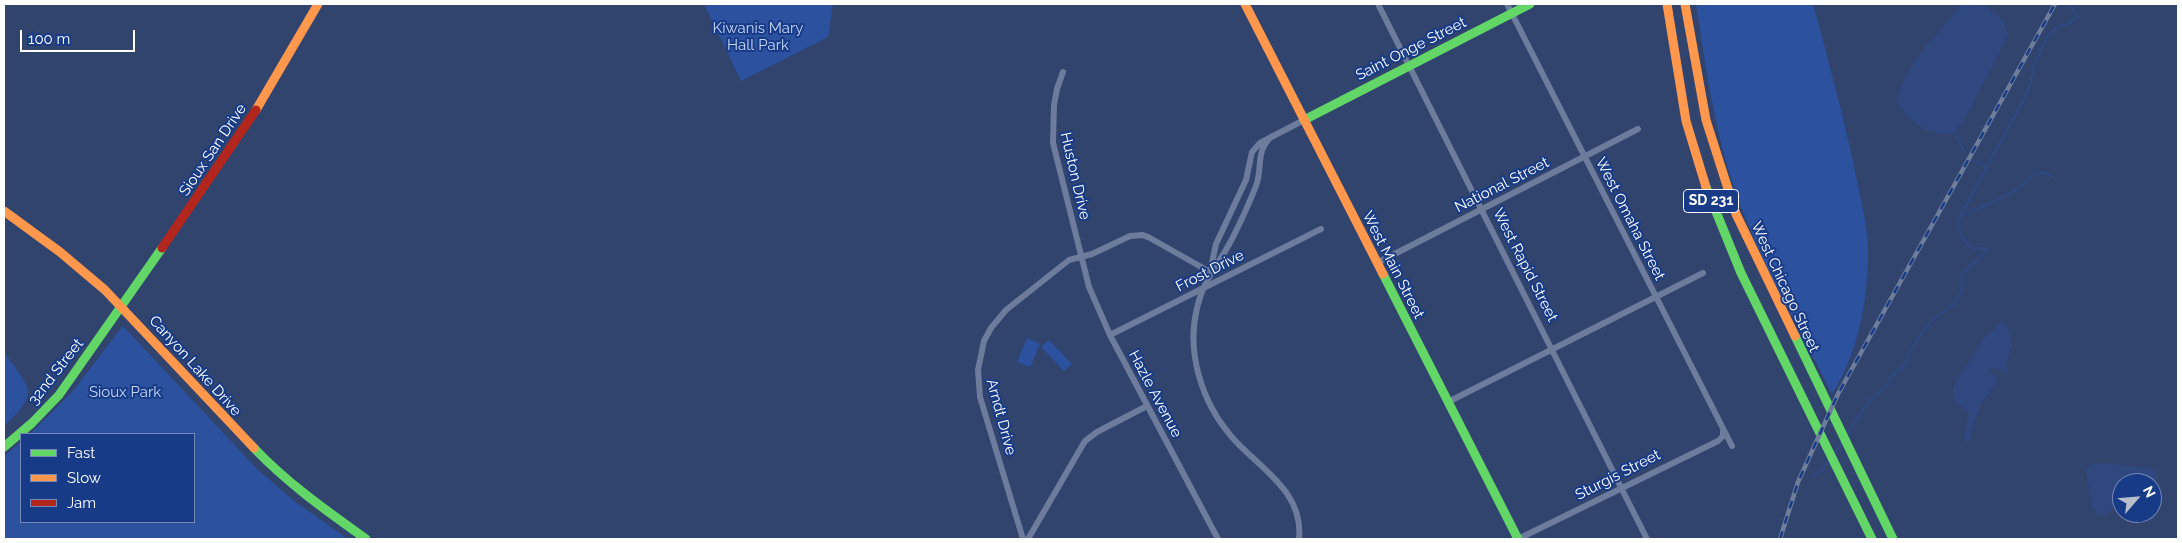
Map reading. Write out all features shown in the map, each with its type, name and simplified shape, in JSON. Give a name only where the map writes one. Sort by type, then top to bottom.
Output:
[{"type":"main road","name":"Sioux San Drive","points":[[122,307],[252,117],[318,4]]},
{"type":"main road","name":"West Main Street","points":[[1245,4],[1518,539]]},
{"type":"main road","name":"Saint Onge Street","points":[[1304,120],[1530,4]]},
{"type":"main road","name":"SD 231","points":[[1667,4],[1685,112],[1701,174],[1728,245],[1872,539]]},
{"type":"main road","points":[[1679,4],[1682,25],[1695,66]]},
{"type":"main road","name":"West Chicago Street","points":[[1685,4],[1706,120],[1728,194],[1745,235],[1893,539]]},
{"type":"main road","name":"Canyon Lake Drive","points":[[4,211],[78,267],[122,307],[268,463],[312,500],[366,539]]},
{"type":"main road","name":"32nd Street","points":[[4,447],[51,404],[122,307]]},
{"type":"street","name":"West Rapid Street","points":[[1378,4],[1647,539]]},
{"type":"street","name":"West Omaha Street","points":[[1507,4],[1732,446]]},
{"type":"street","name":"Huston Drive","points":[[1063,72],[1055,96],[1052,136],[1081,256]]},
{"type":"street","points":[[1299,539],[1298,518],[1286,490],[1274,476],[1231,436],[1215,414],[1205,394],[1198,372],[1194,335],[1196,310],[1210,272],[1216,244],[1246,180],[1252,152],[1260,143],[1304,120]]},
{"type":"street","name":"National Street","points":[[1377,262],[1638,129]]},
{"type":"street","points":[[1210,272],[1234,238],[1256,186],[1260,154],[1271,137]]},
{"type":"street","name":"Frost Drive","points":[[1110,335],[1320,229]]},
{"type":"street","name":"Arndt Drive","points":[[1022,539],[980,398],[977,378],[980,355],[986,334],[1001,316],[1065,263],[1130,236],[1143,236],[1210,272]]},
{"type":"street","name":"Hazle Avenue","points":[[1081,256],[1094,302],[1218,539]]},
{"type":"street","points":[[1448,402],[1703,273]]},
{"type":"street","points":[[1028,539],[1085,441],[1097,432],[1147,406]]},
{"type":"street","name":"Sturgis Street","points":[[1518,539],[1718,441],[1723,436],[1724,430]]},
{"type":"green space","name":"Kiwanis Mary Hall Park","points":[[704,4],[833,4],[828,37],[741,81]]},
{"type":"green space","points":[[1696,4],[1813,4],[1847,136],[1865,218],[1868,247],[1866,292],[1855,345],[1832,394],[1756,244],[1736,192],[1716,122]]},
{"type":"green space","name":"Sioux Park","points":[[123,326],[257,469],[294,501],[348,539],[4,539],[4,456],[20,443],[20,523],[195,523],[195,433],[31,433],[72,392]]},
{"type":"green space","points":[[1027,338],[1040,344],[1030,367],[1017,362]]},
{"type":"green space","points":[[1049,340],[1072,364],[1064,371],[1041,347]]},
{"type":"green space","points":[[4,352],[28,389],[24,405],[4,426]]},
{"type":"shaded area","points":[[1962,4],[1984,4],[2003,20],[2008,35],[1964,121],[1954,132],[1946,134],[1937,133],[1920,126],[1912,120],[1900,106],[1897,98],[1916,60]]},
{"type":"shaded area","points":[[2001,322],[2004,323],[2009,331],[2012,345],[2006,363],[2008,374],[1997,368],[1989,368],[1989,373],[1998,378],[1980,406],[1970,440],[1966,442],[1964,439],[1969,413],[1954,401],[1953,389],[1984,338]]},
{"type":"shaded area","points":[[2101,463],[2148,468],[2155,470],[2156,473],[2112,473],[2112,510],[2103,515],[2097,515],[2092,505],[2086,471],[2092,464]]},
{"type":"waterway","points":[[1846,435],[1871,399],[1888,385],[1889,378],[1903,367],[1918,338],[1933,319],[1954,305],[1962,290],[1962,274],[1986,252],[1986,249],[1973,248],[1967,244],[1960,231],[1957,223],[1958,220],[2024,99],[2030,84],[2034,65],[2046,39],[2055,28],[2068,24],[2075,19],[2076,15],[2070,4]]},
{"type":"waterway","points":[[1954,132],[1964,151]]},
{"type":"waterway","points":[[1976,161],[1986,166]]},
{"type":"waterway","points":[[1961,216],[2010,194],[2034,174],[2043,173],[2053,177]]},
{"type":"waterway","points":[[1834,454],[1843,440]]},
{"type":"waterway","points":[[1810,478],[1818,474],[1829,461]]},
{"type":"railway","points":[[1780,539],[1798,482],[1838,394],[2055,4]]},
{"type":"traffic: fast","points":[[1304,120],[1530,4]]},
{"type":"traffic: fast","points":[[1706,187],[1741,273],[1872,539]]},
{"type":"traffic: fast","points":[[20,433],[59,395],[162,248]]},
{"type":"traffic: fast","points":[[1383,274],[1518,539]]},
{"type":"traffic: fast","points":[[1795,336],[1893,539]]},
{"type":"traffic: fast","points":[[4,447],[20,433]]},
{"type":"traffic: fast","points":[[254,448],[294,485],[366,539]]},
{"type":"traffic: slow","points":[[256,110],[318,4]]},
{"type":"traffic: slow","points":[[1245,4],[1383,274]]},
{"type":"traffic: slow","points":[[1667,4],[1686,121],[1706,187]]},
{"type":"traffic: slow","points":[[1685,4],[1706,120],[1736,214],[1795,336]]},
{"type":"traffic: slow","points":[[4,211],[60,252],[105,290],[254,448]]},
{"type":"traffic: jam","points":[[162,248],[256,110]]}]
